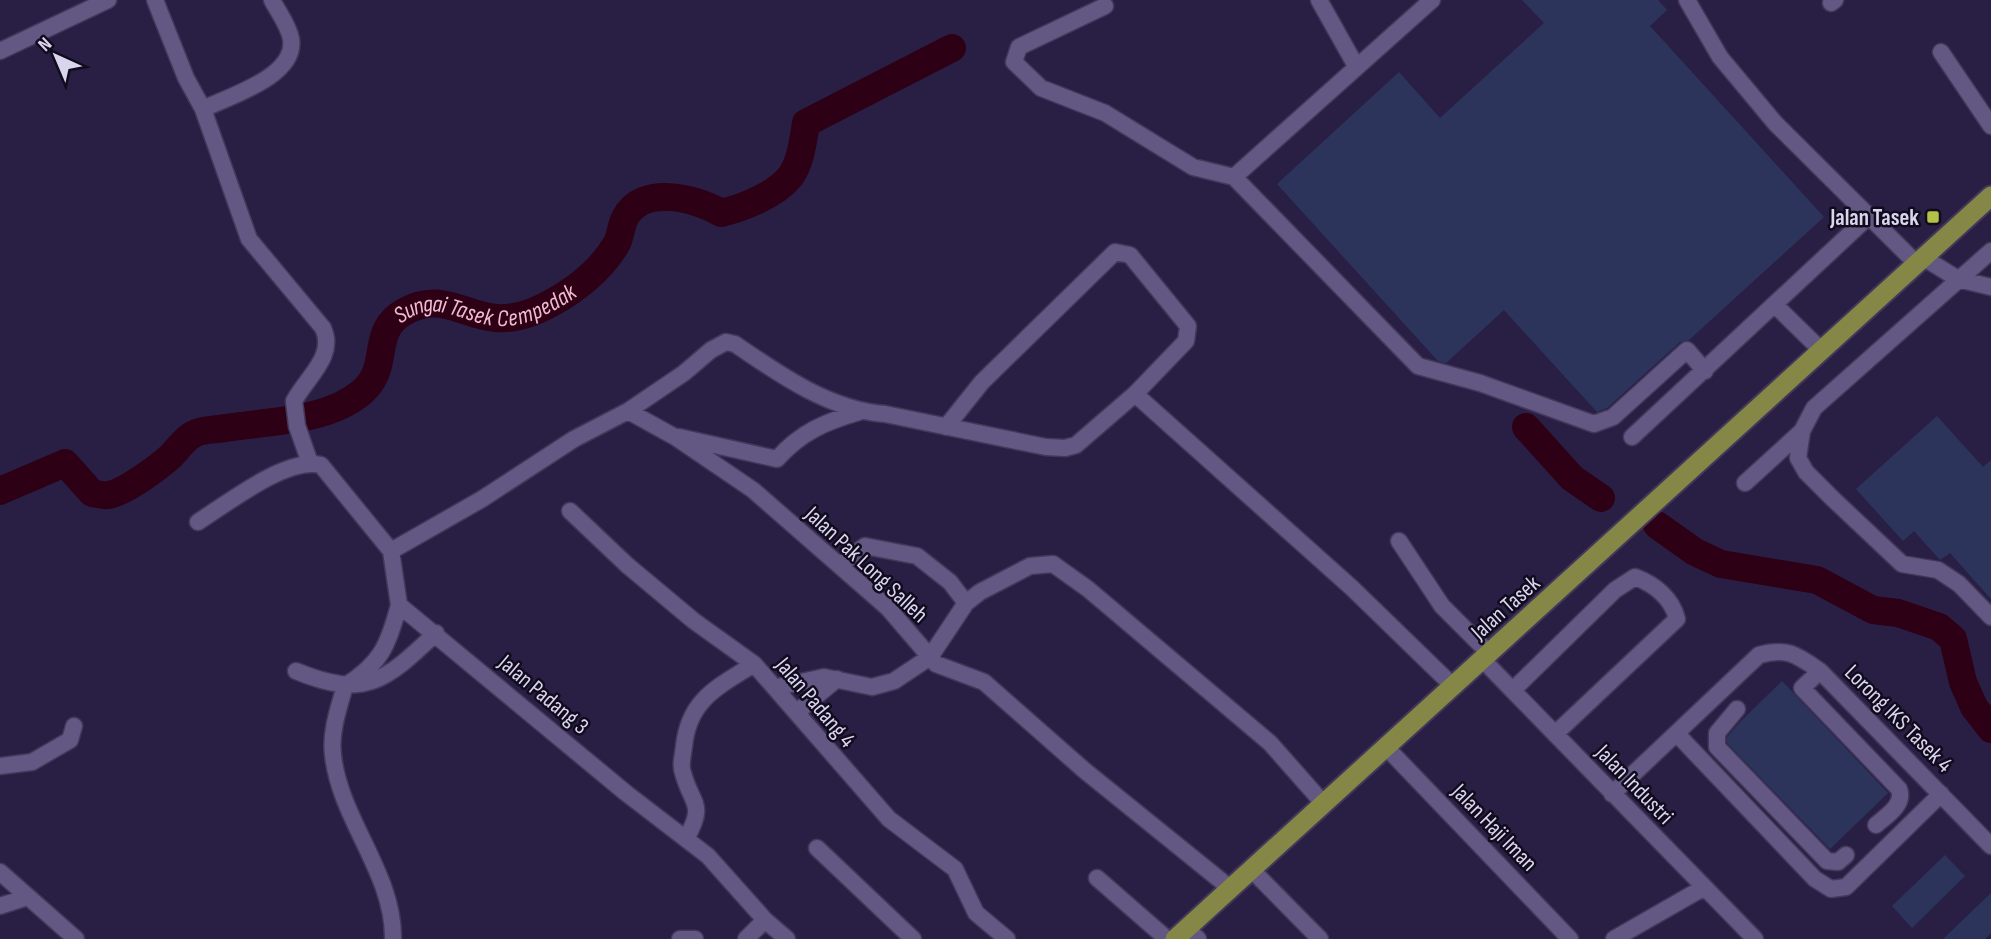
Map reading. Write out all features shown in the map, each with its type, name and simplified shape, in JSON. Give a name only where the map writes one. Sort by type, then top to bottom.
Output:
[{"type":"main road","name":"Jalan Tasek","points":[[1186,935],[1230,888],[1322,803],[1454,687],[1991,197]]},
{"type":"street","points":[[0,51],[108,0]]},
{"type":"street","points":[[155,0],[175,53],[203,109],[249,239],[323,328],[328,339],[327,351],[294,401],[297,426],[310,463]]},
{"type":"street","points":[[203,109],[261,82],[285,65],[291,55],[291,39],[272,0]]},
{"type":"street","points":[[1319,0],[1356,66]]},
{"type":"street","points":[[1234,177],[1432,0]]},
{"type":"street","points":[[1687,0],[1720,57],[1775,123],[1868,217],[1920,261],[1958,279],[1991,287]]},
{"type":"street","points":[[1105,6],[1019,47],[1014,62],[1041,88],[1105,113],[1193,167],[1234,177],[1418,366],[1480,383],[1594,424],[1613,417],[1687,350],[1705,371]]},
{"type":"street","points":[[1941,52],[1991,126]]},
{"type":"street","points":[[1632,437],[1776,306],[1868,217]]},
{"type":"street","points":[[1991,251],[1814,408],[1802,431],[1798,458],[1832,498],[1902,564],[1938,570],[1959,584],[1991,617]]},
{"type":"street","points":[[391,551],[482,499],[575,439],[628,411],[684,373],[710,350],[726,342],[735,344],[785,378],[859,412],[885,414],[946,427],[1065,448],[1082,441],[1135,394],[1186,341],[1188,326],[1130,255],[1115,252],[982,382],[946,427]]},
{"type":"street","points":[[1776,306],[1822,351]]},
{"type":"street","points":[[1135,394],[1352,588],[1454,687]]},
{"type":"street","name":"Jalan Pak Long Salleh","points":[[628,411],[675,437],[753,490],[888,608],[936,664],[959,670],[984,682],[1094,778],[1230,888]]},
{"type":"street","points":[[675,437],[777,459],[793,440],[820,424],[859,412]]},
{"type":"street","points":[[1745,483],[1802,431]]},
{"type":"street","points":[[198,522],[292,466],[310,463],[321,465],[391,551],[399,605],[383,649],[370,670],[345,686],[334,735],[333,755],[354,827],[382,882],[393,925],[393,939]]},
{"type":"street","name":"Jalan Padang 4","points":[[570,511],[626,565],[694,621],[754,664],[778,687],[833,758],[889,819],[955,869],[976,913],[1007,939]]},
{"type":"street","name":"Jalan Industri","points":[[1399,541],[1442,606],[1513,690],[1755,939]]},
{"type":"street","points":[[841,565],[865,546],[917,556],[950,582],[966,603]]},
{"type":"street","points":[[778,687],[824,677],[872,687],[894,681],[930,657],[966,603],[980,592],[1030,566],[1052,564],[1087,589],[1270,743],[1322,803]]},
{"type":"street","points":[[1513,690],[1615,590],[1635,577],[1646,581],[1666,597],[1677,618],[1555,734]]},
{"type":"street","name":"Jalan Padang 3","points":[[399,605],[626,793],[708,856],[765,920],[787,939]]},
{"type":"street","points":[[296,671],[331,684],[345,686],[370,683],[391,672],[436,633]]},
{"type":"street","name":"Lorong IKS Tasek 4","points":[[1677,734],[1759,655],[1777,649],[1798,655],[1820,671],[1861,710],[1991,846]]},
{"type":"street","points":[[686,839],[695,823],[698,805],[682,771],[685,739],[692,712],[704,696],[754,664]]},
{"type":"street","points":[[1820,671],[1802,688],[1892,782],[1902,796],[1900,803],[1876,825]]},
{"type":"street","points":[[797,712],[837,679]]},
{"type":"street","points":[[1737,709],[1717,733],[1717,747],[1827,861],[1838,862],[1846,855]]},
{"type":"street","points":[[1842,729],[1861,710]]},
{"type":"street","points":[[0,766],[33,762],[70,740],[74,726]]},
{"type":"street","points":[[1612,794],[1677,734],[1782,846],[1815,879],[1830,889],[1846,887],[1941,794]]},
{"type":"street","name":"Jalan Haji Iman","points":[[1387,747],[1570,939]]},
{"type":"street","points":[[1892,782],[1911,763]]},
{"type":"street","points":[[1782,846],[1796,830]]},
{"type":"street","points":[[817,848],[913,939]]},
{"type":"street","points":[[1251,869],[1320,939]]},
{"type":"street","points":[[0,872],[76,939]]},
{"type":"street","points":[[1097,878],[1167,939]]},
{"type":"street","points":[[1614,939],[1703,888]]},
{"type":"street","points":[[0,906],[28,897]]},
{"type":"street","points":[[746,939],[765,920]]},
{"type":"street","points":[[680,939],[695,939]]},
{"type":"building","points":[[1522,0],[1658,0],[1667,10],[1650,26],[1824,217],[1689,340],[1680,342],[1607,408],[1597,412],[1504,310],[1446,363],[1438,361],[1277,184],[1399,72],[1440,118],[1544,23]]},
{"type":"building","points":[[1937,416],[1983,467],[1991,460],[1991,599],[1950,553],[1940,560],[1914,531],[1903,541],[1856,489]]},
{"type":"building","points":[[1782,681],[1888,793],[1830,849],[1727,743],[1727,737],[1740,722]]},
{"type":"building","points":[[1945,855],[1965,876],[1912,928],[1892,906]]},
{"type":"building","points":[[1991,893],[1991,933],[1985,939],[1943,939]]},
{"type":"waterway","name":"Sungai Tasek Cempedak","points":[[0,491],[65,463],[92,493],[108,495],[123,490],[150,473],[197,432],[296,419],[315,415],[348,402],[371,382],[387,329],[393,320],[404,312],[417,306],[440,304],[484,316],[505,318],[541,309],[572,290],[601,265],[617,243],[624,221],[633,207],[644,201],[670,197],[698,203],[721,213],[758,200],[784,184],[794,171],[806,123],[952,48]]},
{"type":"waterway","points":[[1526,427],[1572,478],[1601,498]]},
{"type":"waterway","points":[[1657,525],[1695,552],[1721,564],[1817,580],[1873,610],[1898,613],[1939,627],[1953,639],[1963,682],[1974,707],[1991,729]]},
{"type":"place","name":"Jalan Tasek","points":[[1933,217]]}]
